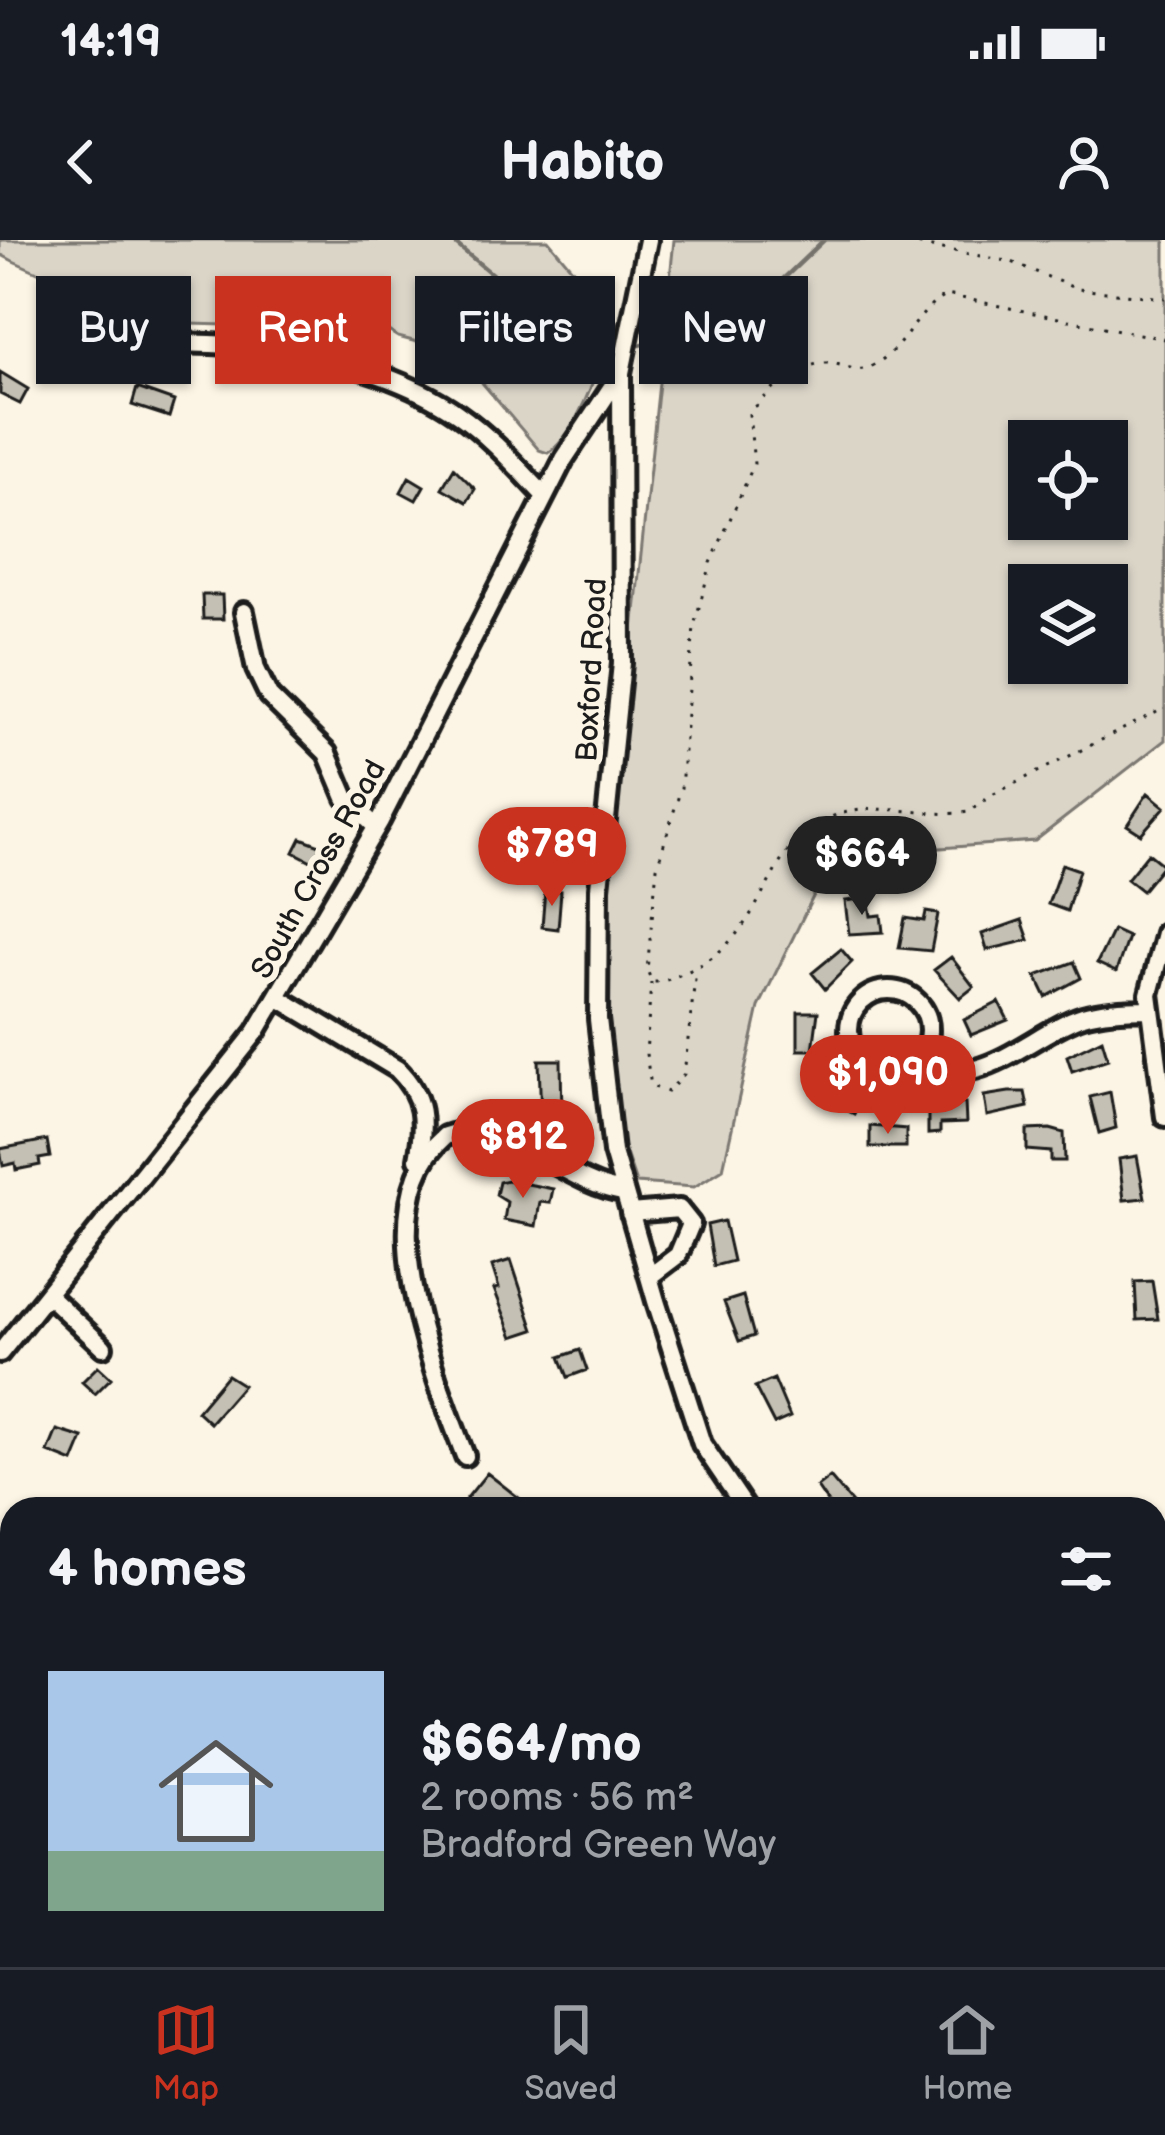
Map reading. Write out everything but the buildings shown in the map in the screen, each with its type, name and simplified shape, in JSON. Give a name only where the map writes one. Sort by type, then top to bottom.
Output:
[{"type":"street","name":"Boxford Road","points":[[648,240],[621,373],[622,663],[596,951],[605,1091],[623,1192],[702,1444],[738,1497]]},
{"type":"street","points":[[191,343],[219,341],[389,381],[456,413],[545,496]]},
{"type":"street","name":"South Cross Road","points":[[0,1353],[218,1084],[277,997],[376,827],[594,406],[621,373]]},
{"type":"street","points":[[244,612],[256,669],[269,696],[327,753],[346,799],[376,827]]},
{"type":"street","points":[[1165,934],[1149,1009],[1165,1117]]},
{"type":"street","points":[[884,990],[914,999],[929,1026],[920,1055],[893,1070],[863,1062],[848,1035],[857,1005],[884,990]]},
{"type":"street","points":[[277,997],[397,1069],[412,1084],[423,1113],[410,1242],[418,1317],[466,1456]]},
{"type":"street","points":[[920,1055],[933,1068],[968,1072],[1080,1016],[1149,1009]]},
{"type":"street","points":[[416,1167],[445,1136],[490,1130],[543,1162],[623,1192]]},
{"type":"street","points":[[630,1213],[680,1209],[692,1224],[678,1256],[649,1277]]},
{"type":"street","points":[[48,1295],[103,1347]]},
{"type":"path","points":[[896,240],[1012,262],[1077,289],[1165,298]]},
{"type":"path","points":[[696,968],[684,1074],[668,1093],[651,1086],[646,1072],[657,868],[680,788],[694,626],[711,563],[754,464],[749,414],[810,366],[828,363],[860,371],[872,367],[902,344],[929,306],[947,295],[981,307],[1044,311],[1165,339]]},
{"type":"path","points":[[651,979],[657,984],[696,968],[735,942],[798,838],[823,820],[887,806],[969,812],[992,795],[1165,708]]},
{"type":"shaded area","points":[[0,240],[548,240],[578,276],[415,276],[415,341],[391,333],[391,276],[215,276],[215,325],[191,324],[191,276],[47,276],[0,254]]},
{"type":"shaded area","points":[[674,240],[1165,240],[1165,740],[1035,841],[833,856],[759,1007],[723,1169],[694,1187],[636,1183],[611,1109],[604,965],[613,821],[659,384],[808,384],[808,276],[670,276]]},
{"type":"shaded area","points":[[483,384],[591,384],[560,443],[548,453],[539,450]]},
{"type":"waterway","points":[[451,240],[494,276]]},
{"type":"waterway","points":[[786,276],[824,240]]}]
